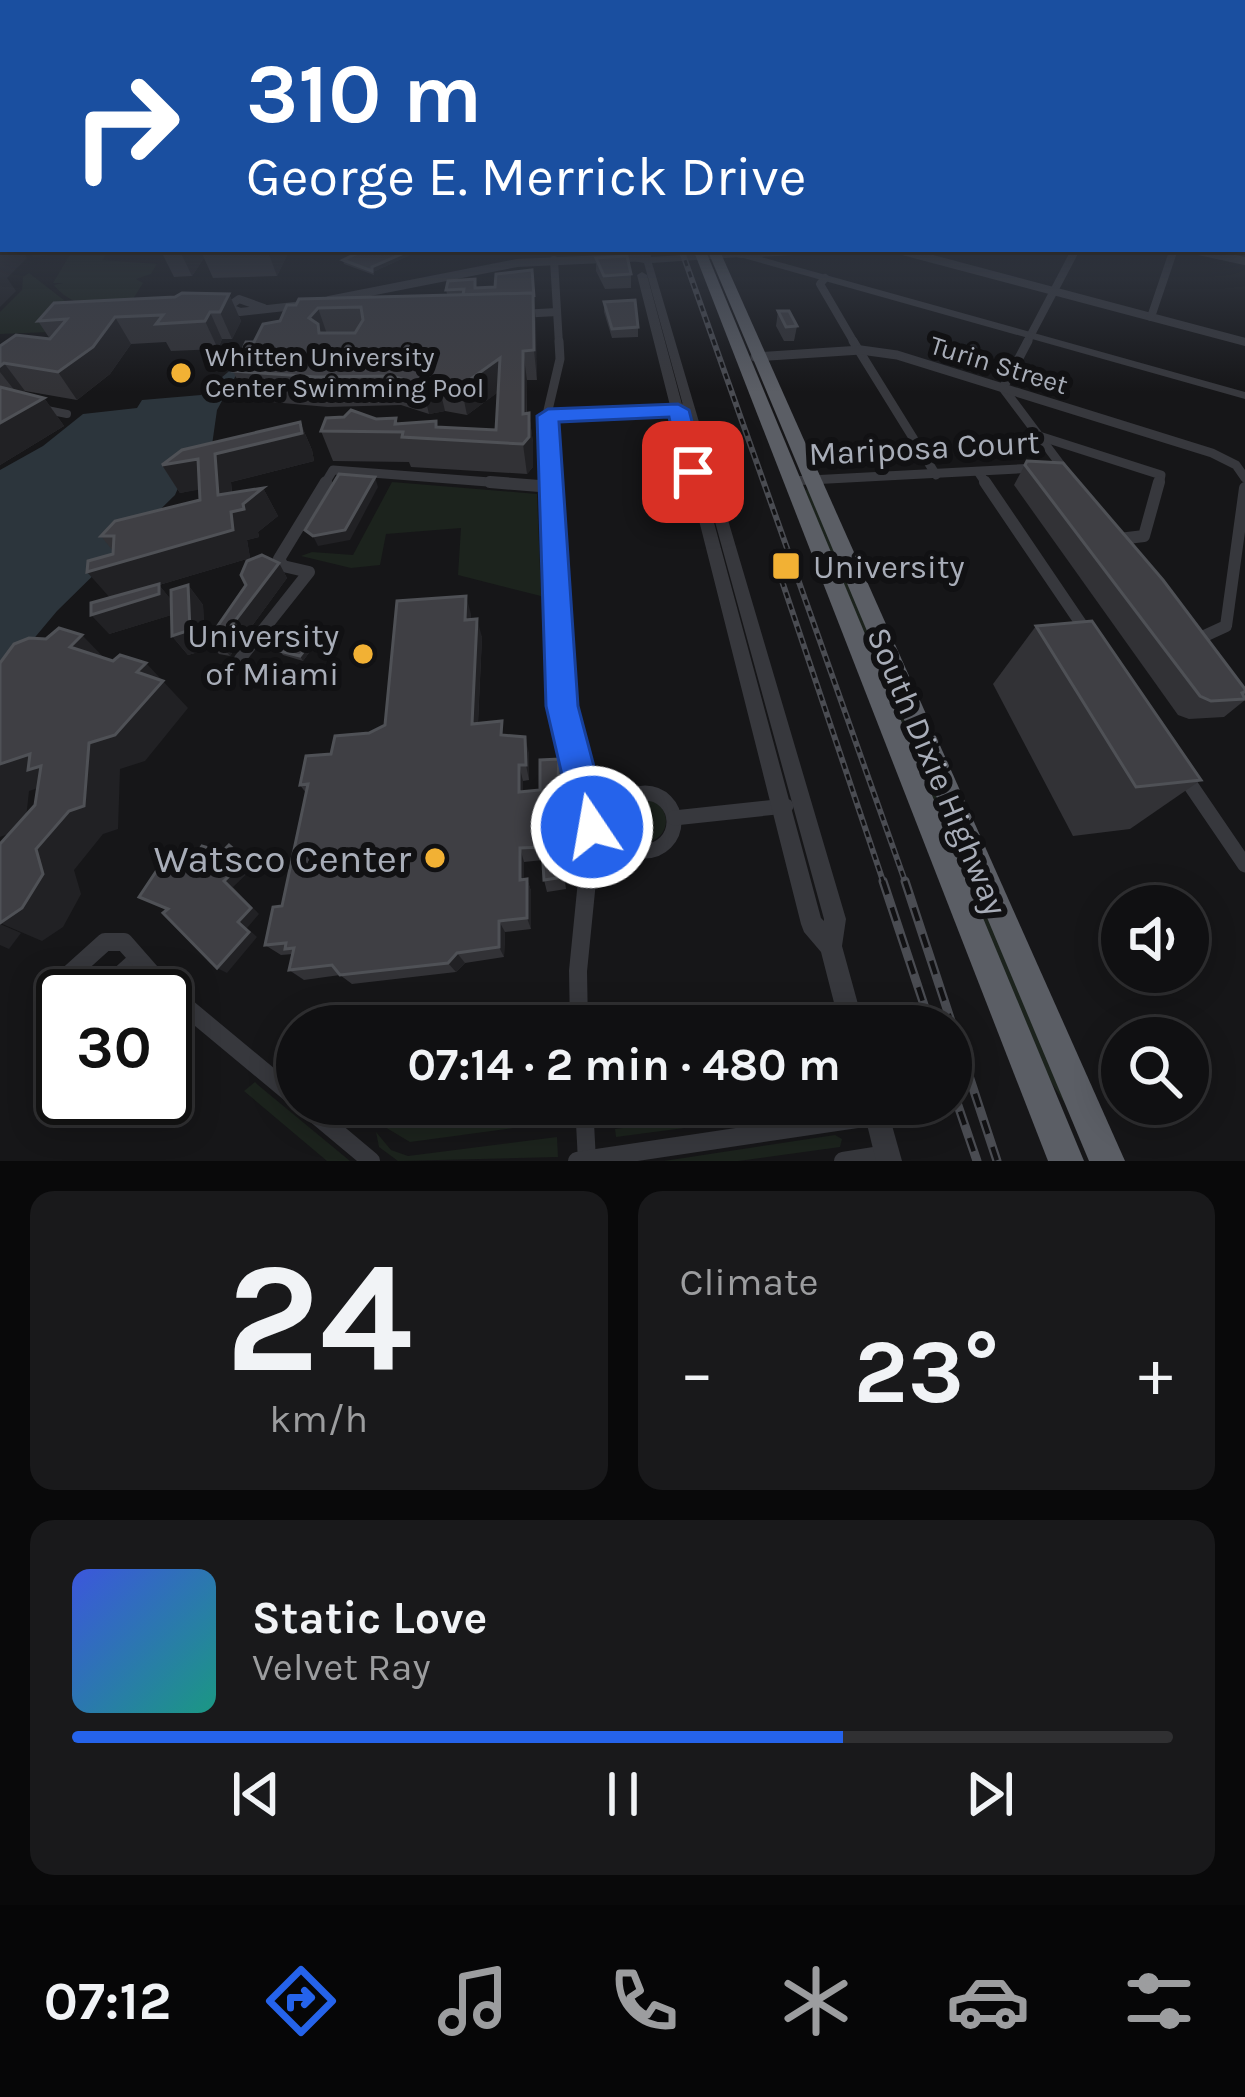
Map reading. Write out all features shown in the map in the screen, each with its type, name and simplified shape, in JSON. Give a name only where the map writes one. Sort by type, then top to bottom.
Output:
[{"type":"highway","name":"South Dixie Highway","points":[[721,284],[1066,1161]]},
{"type":"highway","name":"South Dixie Highway","points":[[802,481],[1107,1161]]},
{"type":"street","points":[[264,308],[418,284]]},
{"type":"street","points":[[555,284],[560,362],[548,413],[562,706],[592,827],[579,1005]]},
{"type":"street","points":[[649,284],[792,806],[812,924],[830,946],[846,1005]]},
{"type":"street","points":[[820,284],[936,475]]},
{"type":"street","points":[[847,284],[1245,396]]},
{"type":"street","points":[[1022,284],[1245,341]]},
{"type":"street","points":[[1058,284],[1003,388],[1075,484]]},
{"type":"street","points":[[1151,317],[1162,284]]},
{"type":"street","points":[[509,315],[557,312]]},
{"type":"street","name":"Turin Street","points":[[752,358],[861,350],[896,355],[1212,452],[1236,465],[1245,478]]},
{"type":"street","points":[[548,413],[683,404]]},
{"type":"street","points":[[40,408],[67,414]]},
{"type":"street","points":[[1036,435],[1161,476],[1149,529],[1144,536],[1119,539]]},
{"type":"street","name":"Mariposa Court","points":[[802,481],[1061,466]]},
{"type":"street","points":[[240,659],[309,572],[283,566],[279,559],[333,470],[552,487]]},
{"type":"street","points":[[979,473],[1094,644]]},
{"type":"street","points":[[1200,638],[1226,626],[1245,488]]},
{"type":"street","points":[[1104,520],[1132,555]]},
{"type":"street","points":[[1186,621],[1211,652]]},
{"type":"street","points":[[1169,754],[1245,866]]},
{"type":"street","points":[[584,780],[659,796],[674,818],[669,838],[661,846],[643,850],[590,880]]},
{"type":"street","points":[[637,794],[621,805],[616,823],[624,841],[643,850]]},
{"type":"street","points":[[674,818],[792,806]]},
{"type":"street","points":[[74,969],[116,939],[124,942],[176,999],[276,1081]]},
{"type":"street","points":[[127,969],[138,959]]},
{"type":"street","points":[[328,1125],[371,1161]]},
{"type":"street","points":[[584,1125],[584,1160],[788,1125]]},
{"type":"street","points":[[843,1161],[888,1158],[880,1125]]},
{"type":"shaded area","points":[[22,284],[43,284],[65,301],[89,309],[50,332],[0,334],[0,312]]},
{"type":"shaded area","points":[[142,284],[128,307],[78,303],[54,285]]},
{"type":"shaded area","points":[[268,338],[235,377],[217,410],[211,452],[181,481],[175,495],[57,611],[0,679],[0,470],[43,446],[83,414],[137,408],[142,400],[201,395]]},
{"type":"shaded area","points":[[392,482],[537,494],[541,596],[458,575],[461,528],[386,534],[380,565],[351,568],[301,556],[312,552],[353,555]]},
{"type":"shaded area","points":[[809,489],[1068,1108],[1032,1053],[805,490]]},
{"type":"shaded area","points":[[645,800],[660,806],[666,821],[660,836],[645,842],[630,836],[624,821],[630,806]]},
{"type":"shaded area","points":[[255,1082],[276,1099],[276,1118],[244,1091]]},
{"type":"shaded area","points":[[284,1125],[307,1125],[350,1161],[327,1161]]},
{"type":"shaded area","points":[[382,1125],[535,1125],[410,1142]]},
{"type":"shaded area","points":[[646,1125],[707,1125],[616,1137],[615,1129]]},
{"type":"shaded area","points":[[376,1132],[391,1150],[408,1156],[557,1137],[558,1157],[398,1161],[379,1147]]},
{"type":"shaded area","points":[[835,1135],[842,1139],[840,1147],[738,1161],[664,1161]]},
{"type":"building","points":[[447,284],[533,284],[534,297],[533,293],[463,295],[464,289],[446,290]]},
{"type":"building","points":[[533,293],[534,350],[523,351],[523,414],[529,413],[529,437],[523,444],[402,437],[403,432],[321,431],[326,418],[344,417],[351,410],[376,419],[396,418],[395,424],[436,421],[436,427],[496,430],[500,358],[461,386],[438,381],[422,385],[392,376],[233,371],[246,342],[254,342],[263,324],[280,321],[287,305],[296,305],[299,299]],"holes":[[[361,307],[363,320],[355,333],[319,333],[318,324],[309,318],[318,308]]]},
{"type":"building","points":[[229,294],[220,312],[210,312],[205,321],[156,324],[163,315],[115,317],[93,347],[58,372],[0,366],[0,346],[16,335],[50,339],[67,319],[38,321],[54,303]]},
{"type":"building","points":[[635,300],[638,327],[612,329],[604,302]]},
{"type":"building","points":[[778,311],[789,311],[797,326],[786,327]]},
{"type":"building","points":[[0,387],[44,398],[0,423]]},
{"type":"building","points":[[300,422],[302,433],[215,454],[218,495],[263,488],[243,504],[244,509],[231,512],[233,530],[87,572],[88,561],[113,554],[114,536],[101,536],[115,521],[200,500],[198,459],[162,465],[182,450]]},
{"type":"building","points":[[1027,461],[1063,463],[1163,580],[1245,689],[1245,699],[1211,701],[1200,696],[1025,465]]},
{"type":"building","points":[[339,474],[375,477],[345,530],[313,536],[305,530]]},
{"type":"building","points":[[262,555],[279,563],[219,642],[208,640],[246,585],[241,575],[247,561]]},
{"type":"building","points":[[159,584],[159,594],[91,615],[91,603]]},
{"type":"building","points":[[188,585],[190,630],[172,636],[171,590]]},
{"type":"building","name":"Watsco Center","points":[[466,596],[465,620],[477,619],[472,724],[502,721],[501,735],[525,737],[526,765],[519,765],[519,792],[540,790],[540,760],[559,759],[556,817],[564,877],[544,880],[542,847],[520,848],[520,880],[527,879],[527,918],[499,921],[499,947],[457,953],[448,963],[340,975],[332,965],[289,970],[294,948],[285,949],[286,943],[265,945],[273,907],[282,906],[308,784],[300,785],[306,756],[331,754],[335,736],[369,733],[385,725],[397,601]]},
{"type":"building","points":[[1092,621],[1201,780],[1136,787],[1036,626]]},
{"type":"building","points":[[59,628],[82,635],[70,647],[113,661],[120,655],[146,663],[137,672],[163,681],[115,735],[89,743],[84,806],[69,811],[36,849],[43,874],[22,908],[0,923],[0,844],[35,805],[41,766],[28,770],[30,754],[0,764],[0,663],[14,644],[29,638],[46,639]]},
{"type":"building","points":[[294,634],[313,639],[300,656],[280,651]]},
{"type":"building","points":[[229,845],[246,860],[224,881],[251,908],[238,922],[249,932],[217,968],[163,913],[168,909],[139,897],[167,855],[190,864],[202,846],[222,852]]},
{"type":"railway","points":[[693,284],[906,883]]},
{"type":"railway","points":[[782,581],[884,883]]},
{"type":"railway","points":[[884,883],[924,1005]]},
{"type":"railway","points":[[906,883],[997,1161]]},
{"type":"railway","points":[[965,1125],[977,1161]]},
{"type":"place","name":"Whitten University Center Swimming Pool","points":[[181,373]]},
{"type":"place","name":"University","points":[[786,566]]},
{"type":"place","name":"University of Miami","points":[[363,654]]},
{"type":"place","name":"Watsco Center","points":[[435,858]]},
{"type":"route","points":[[592,827],[562,706],[548,416],[678,410],[693,472]]}]
